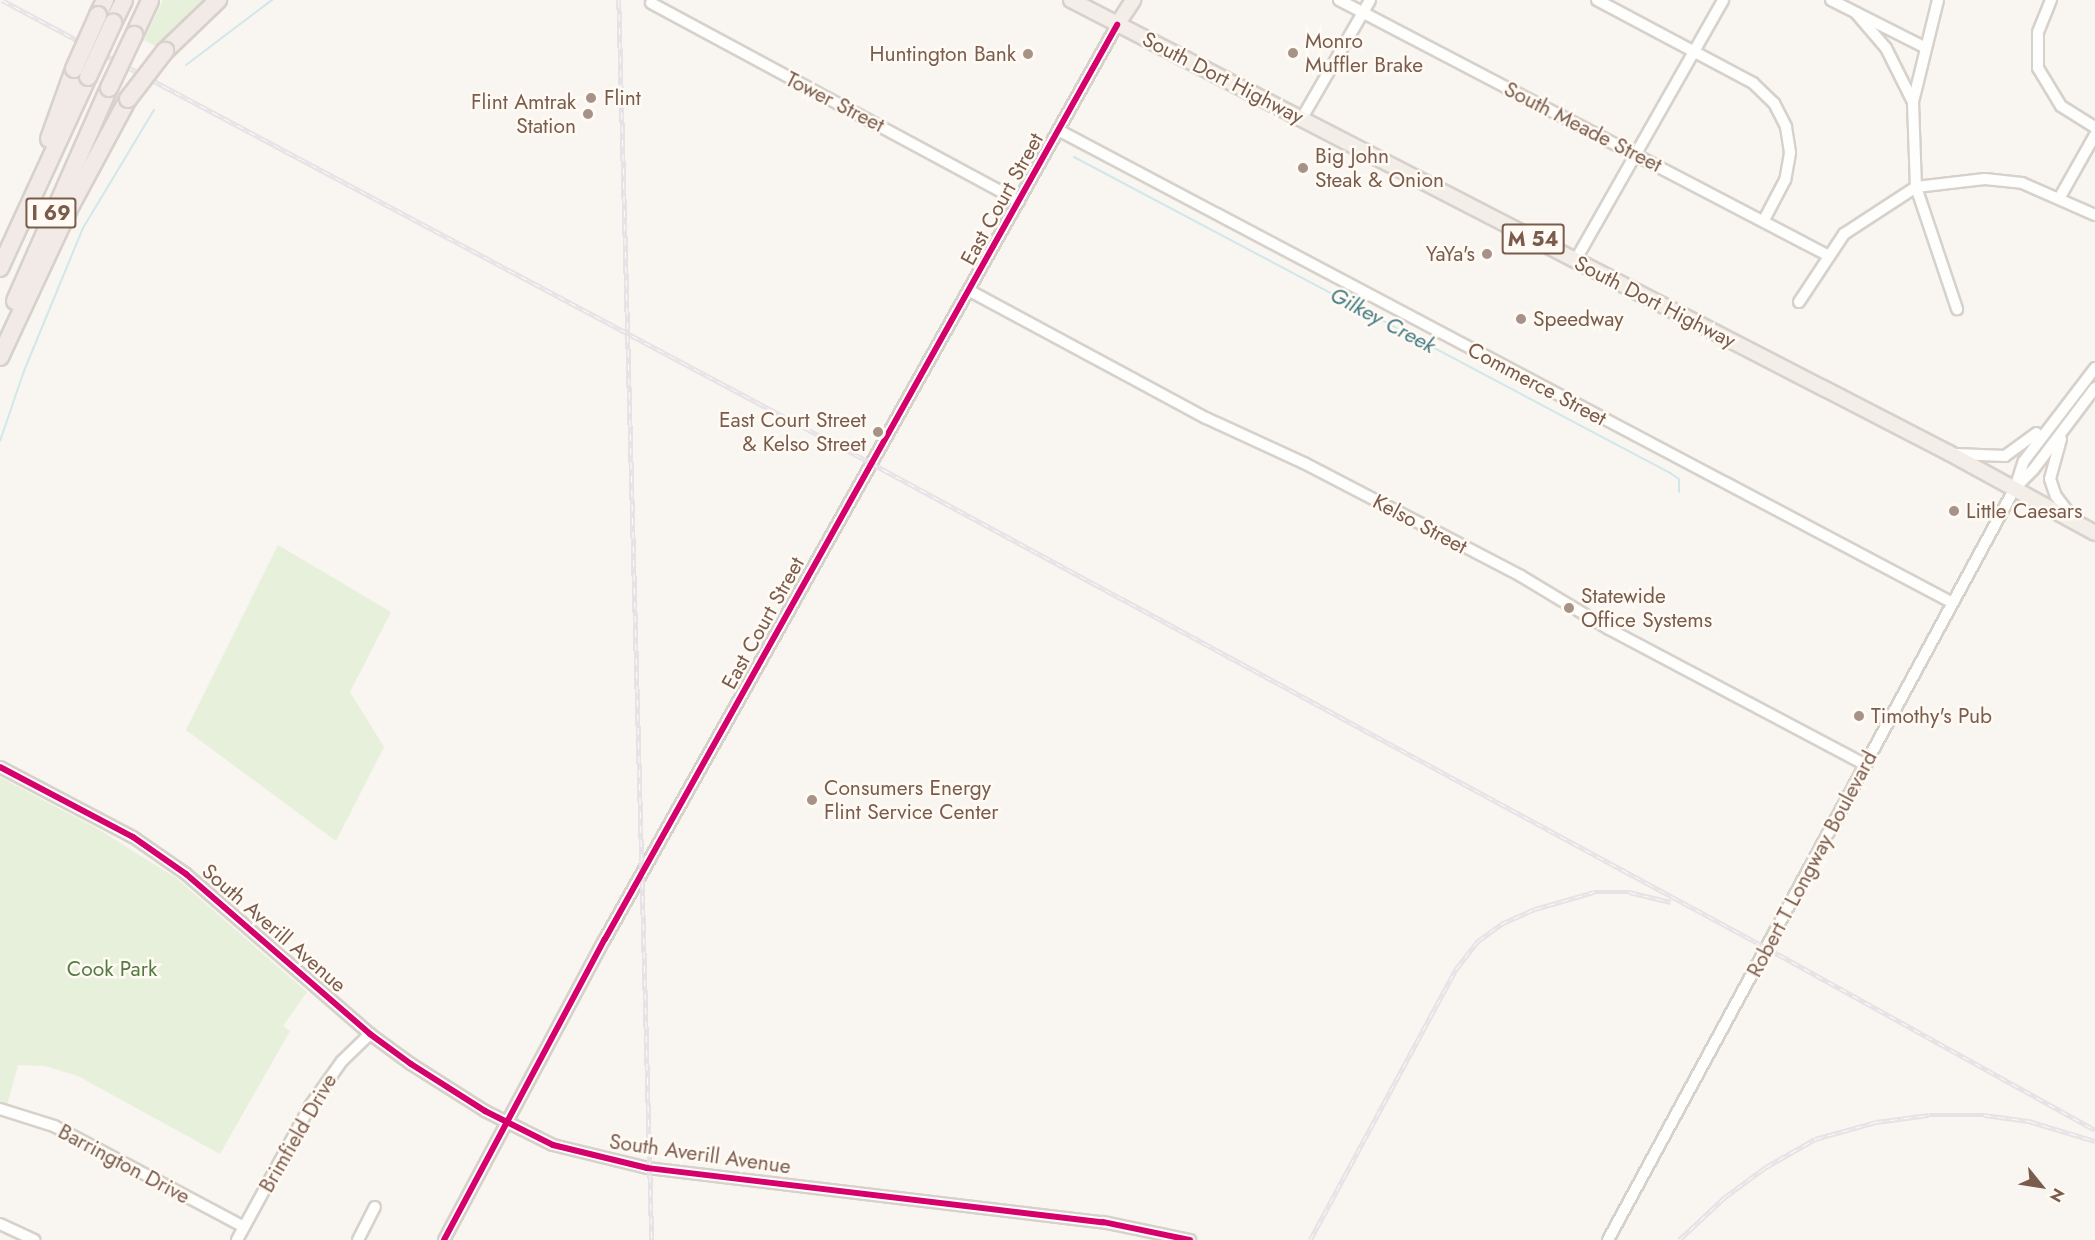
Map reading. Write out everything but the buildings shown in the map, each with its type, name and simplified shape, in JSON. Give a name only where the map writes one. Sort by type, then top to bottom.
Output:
[{"type":"highway","name":"I 69","points":[[0,268],[105,13],[124,0]]},
{"type":"highway","name":"I 69","points":[[0,341],[41,236],[150,0]]},
{"type":"highway","points":[[0,357],[69,209],[129,99],[165,51],[218,0]]},
{"type":"main road","name":"South Dort Highway","points":[[1071,0],[2015,488]]},
{"type":"main road","name":"East Court Street","points":[[1117,25],[1133,0]]},
{"type":"main road","name":"M 54","points":[[2015,488],[2095,533]]},
{"type":"street","name":"South Meade Street","points":[[1339,0],[1764,220],[1827,255]]},
{"type":"street","points":[[1302,118],[1370,0]]},
{"type":"street","points":[[1597,0],[1754,83],[1774,103],[1785,127],[1790,153],[1785,180],[1764,220]]},
{"type":"street","points":[[1575,261],[1723,0]]},
{"type":"street","points":[[1831,0],[1924,47]]},
{"type":"street","points":[[1938,0],[1924,47],[1913,102],[1916,187],[1957,309]]},
{"type":"street","points":[[2051,0],[2038,33],[2038,68],[2061,106],[2095,127]]},
{"type":"street","name":"Tower Street","points":[[651,3],[1019,201]]},
{"type":"street","points":[[1856,13],[1887,48],[1913,102]]},
{"type":"street","name":"East Court Street","points":[[444,1240],[605,939],[1060,131],[1117,25]]},
{"type":"street","name":"Commerce Street","points":[[1060,131],[1951,602]]},
{"type":"street","points":[[2061,197],[2095,135]]},
{"type":"street","points":[[1799,302],[1827,255],[1867,217],[1916,187],[1985,179],[2022,183],[2061,197],[2095,214]]},
{"type":"street","name":"Kelso Street","points":[[970,291],[1206,418],[1304,463],[1521,576],[1609,629],[1866,765]]},
{"type":"street","name":"Robert T Longway Boulevard","points":[[1608,1240],[1866,765],[1951,602],[2015,488],[2024,461],[2045,428],[2095,368]]},
{"type":"street","name":"Robert T Longway Boulevard","points":[[2015,488],[2033,470],[2095,388]]},
{"type":"street","points":[[2075,412],[2050,470],[2056,496],[2079,524]]},
{"type":"street","points":[[1949,453],[2005,456],[2045,428]]},
{"type":"street","name":"South Averill Avenue","points":[[0,767],[133,837],[186,874],[370,1034],[411,1064],[507,1123],[568,1150],[647,1168],[1102,1222],[1190,1240]]},
{"type":"street","name":"Brimfield Drive","points":[[237,1240],[310,1106],[342,1061],[370,1034]]},
{"type":"street","name":"Barrington Drive","points":[[0,1109],[54,1126],[244,1227]]},
{"type":"street","points":[[358,1240],[375,1207]]},
{"type":"street","points":[[0,1224],[34,1240]]},
{"type":"green space","points":[[163,0],[208,0],[161,49],[144,40]]},
{"type":"green space","points":[[278,545],[391,612],[350,692],[384,747],[336,841],[186,730]]},
{"type":"green space","name":"Cook Park","points":[[0,777],[98,829],[176,878],[307,992],[283,1026],[290,1031],[220,1154],[78,1076],[45,1066],[18,1065],[7,1105],[0,1104]]},
{"type":"waterway","points":[[186,65],[272,0]]},
{"type":"waterway","points":[[0,441],[24,371],[83,228],[154,110]]},
{"type":"waterway","name":"Gilkey Creek","points":[[1074,157],[1670,473],[1679,479],[1679,492]]},
{"type":"railway","points":[[2,0],[871,463],[1767,948],[2095,1130]]},
{"type":"railway","points":[[619,0],[652,1240]]},
{"type":"railway","points":[[1310,1240],[1456,969],[1478,941],[1501,924],[1535,909],[1594,892],[1629,892],[1671,902]]},
{"type":"railway","points":[[1679,1240],[1725,1197],[1766,1167],[1815,1139],[1876,1122],[1929,1115],[1984,1115],[2029,1121],[2095,1141]]},
{"type":"cycle path","points":[[444,1240],[605,939],[1117,25]]},
{"type":"cycle path","points":[[0,767],[133,837],[186,874],[370,1034],[411,1064],[485,1111],[553,1145],[647,1168],[1103,1222],[1190,1240]]},
{"type":"place","name":"Monro Muffler Brake","points":[[1293,53]]},
{"type":"place","name":"Huntington Bank","points":[[1028,54]]},
{"type":"place","name":"Flint","points":[[591,98]]},
{"type":"place","name":"Flint Amtrak Station","points":[[588,114]]},
{"type":"place","name":"Big John Steak & Onion","points":[[1303,168]]},
{"type":"place","name":"YaYa's","points":[[1487,254]]},
{"type":"place","name":"Speedway","points":[[1521,319]]},
{"type":"place","name":"East Court Street & Kelso Street","points":[[878,432]]},
{"type":"place","name":"Little Caesars","points":[[1954,511]]},
{"type":"place","name":"Statewide Office Systems","points":[[1569,608]]},
{"type":"place","name":"Timothy's Pub","points":[[1859,716]]},
{"type":"place","name":"Consumers Energy Flint Service Center","points":[[812,800]]}]
